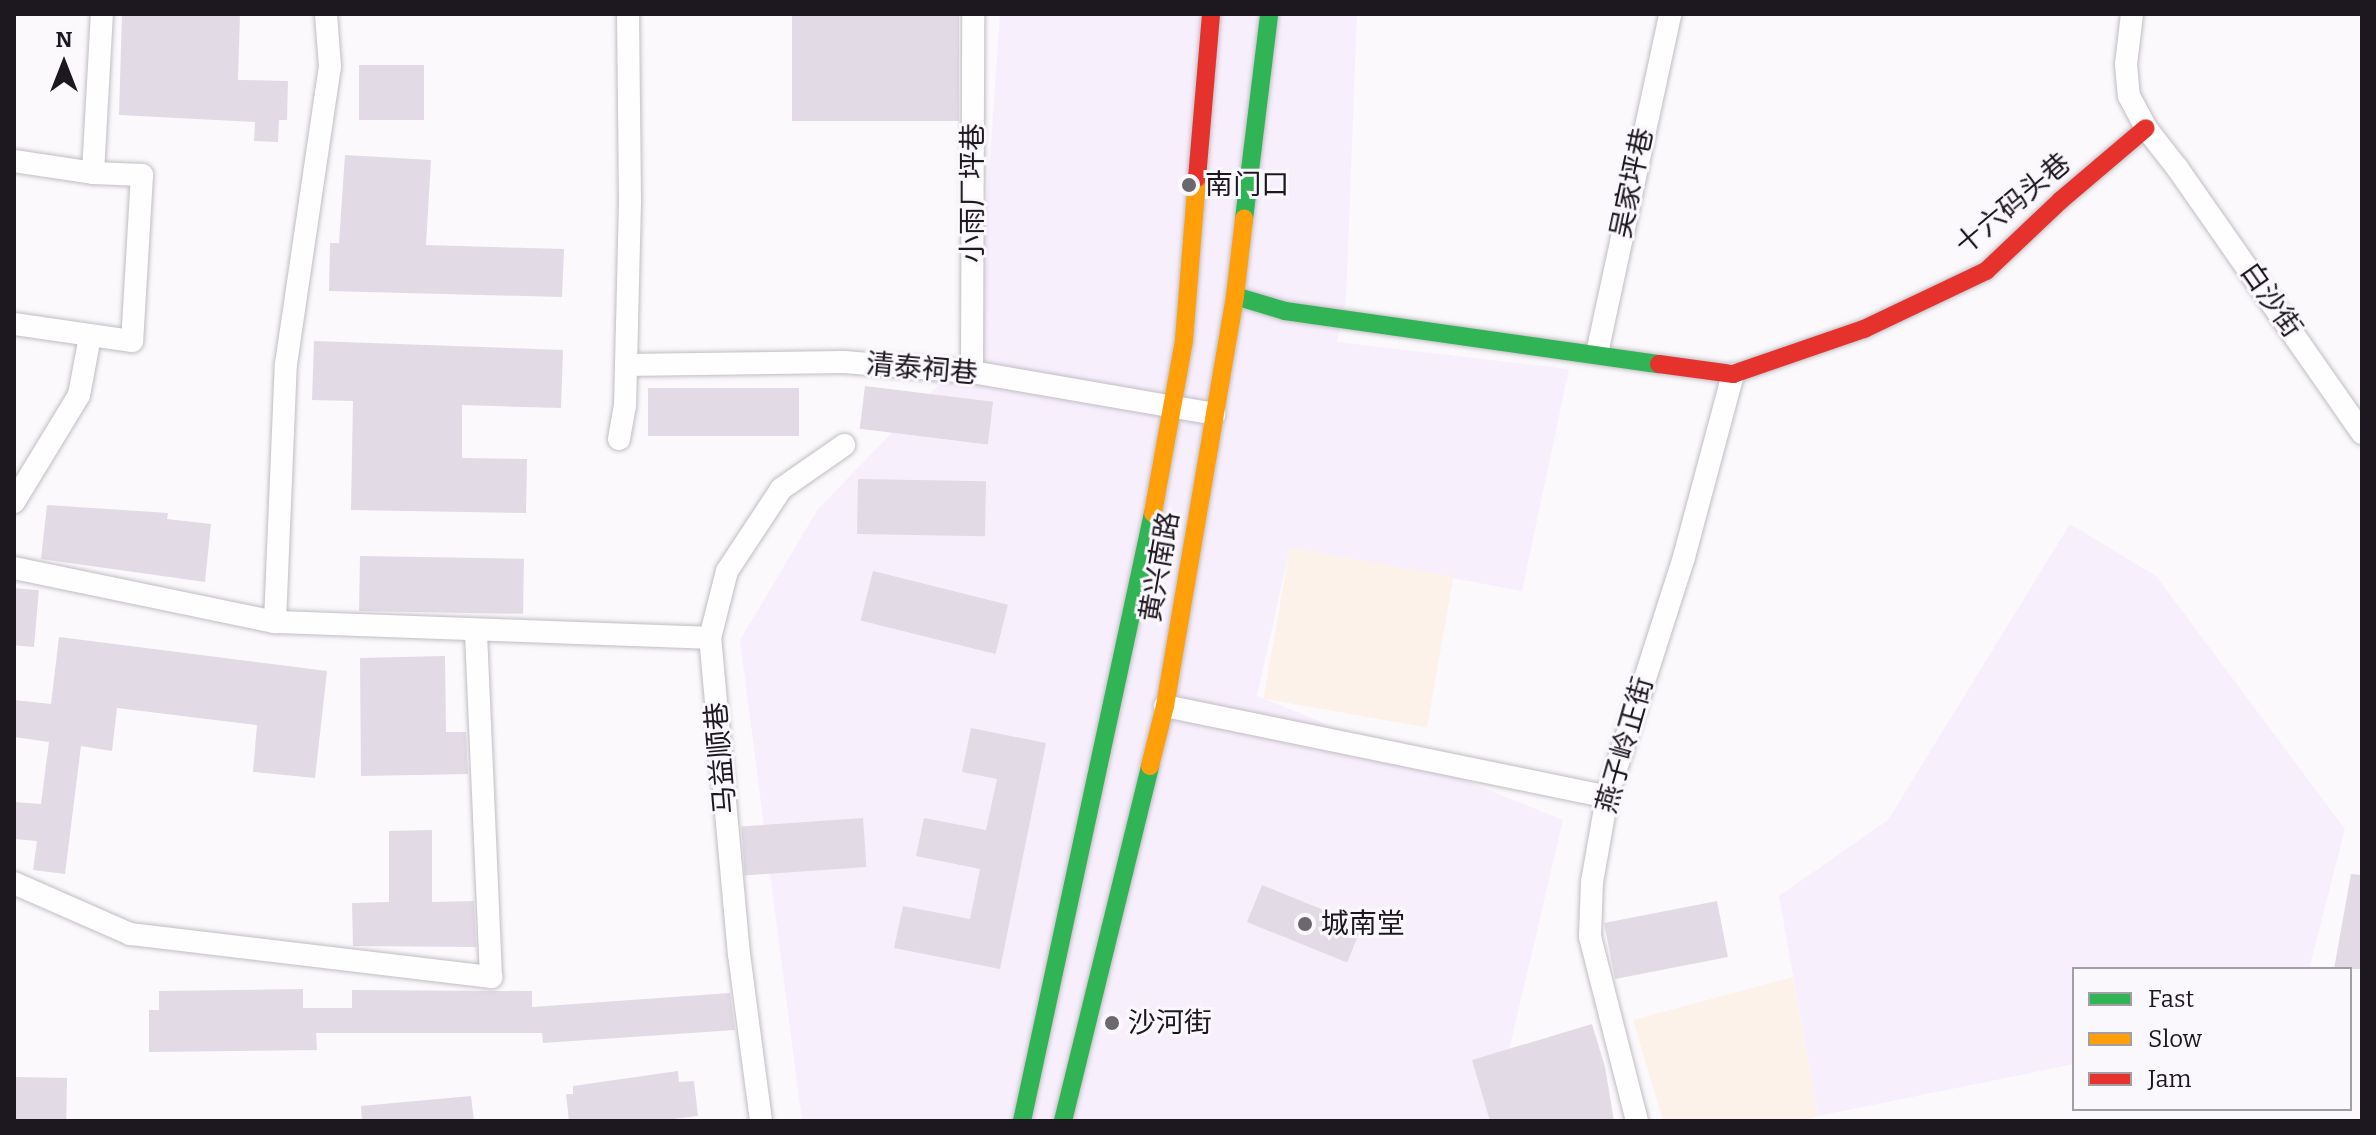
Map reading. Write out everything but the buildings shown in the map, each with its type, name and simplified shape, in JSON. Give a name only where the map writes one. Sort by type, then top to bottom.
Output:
[{"type":"main road","name":"黄兴南路","points":[[1022,1121],[1173,406],[1184,340],[1211,14]]},
{"type":"main road","name":"黄兴南路","points":[[1063,1121],[1165,706],[1235,296],[1269,14]]},
{"type":"main road","name":"十六码头巷","points":[[1733,374],[1864,329],[1986,271],[2061,200],[2146,128]]},
{"type":"main road","points":[[1235,296],[1285,311],[1733,374]]},
{"type":"street","points":[[93,173],[102,14]]},
{"type":"street","points":[[275,622],[286,364],[330,67],[326,14]]},
{"type":"street","points":[[619,439],[625,406],[630,202],[628,14]]},
{"type":"street","name":"小雨厂坪巷","points":[[972,372],[973,14]]},
{"type":"street","name":"吴家坪巷","points":[[1597,353],[1670,14]]},
{"type":"street","name":"白沙街","points":[[2132,14],[2126,64],[2129,96],[2146,128],[2178,169],[2362,433]]},
{"type":"street","points":[[14,161],[93,173],[142,175],[132,341],[14,324]]},
{"type":"street","points":[[14,502],[79,395],[90,337]]},
{"type":"street","name":"清泰祠巷","points":[[626,365],[844,362],[972,372],[1214,414]]},
{"type":"street","name":"燕子岭正街","points":[[1637,1121],[1590,936],[1592,882],[1607,797],[1684,557],[1733,374]]},
{"type":"street","name":"马益顺巷","points":[[761,1121],[739,955],[710,638],[727,571],[781,489],[844,445]]},
{"type":"street","points":[[14,568],[275,622],[710,638]]},
{"type":"street","points":[[14,883],[130,934],[491,977],[476,630]]},
{"type":"street","points":[[1165,706],[1607,797]]},
{"type":"shaded area","points":[[1000,14],[1357,14],[1346,300],[1337,342],[1569,369],[1522,591],[1290,548],[1257,696],[1563,820],[1502,1080],[1499,1121],[802,1121],[740,640],[818,509],[977,345]]},
{"type":"shaded area","points":[[2070,524],[2156,576],[2345,829],[2310,967],[2072,967],[2072,1064],[1818,1116],[1779,896],[1888,820]]},
{"type":"shaded area","points":[[1290,548],[1453,577],[1427,728],[1263,699]]},
{"type":"shaded area","points":[[1793,977],[1818,1116],[1803,1121],[1663,1121],[1633,1020]]},
{"type":"traffic: fast","points":[[1244,219],[1269,14]]},
{"type":"traffic: fast","points":[[1235,296],[1285,311],[1659,364]]},
{"type":"traffic: fast","points":[[1022,1121],[1153,513]]},
{"type":"traffic: fast","points":[[1063,1121],[1150,766]]},
{"type":"traffic: slow","points":[[1153,513],[1184,340],[1197,178]]},
{"type":"traffic: slow","points":[[1150,766],[1165,706],[1235,296],[1244,219]]},
{"type":"traffic: jam","points":[[1197,178],[1211,14]]},
{"type":"traffic: jam","points":[[1659,364],[1733,374],[1864,329],[1986,271],[2061,200],[2146,128]]},
{"type":"place","name":"南门口","points":[[1189,185]]},
{"type":"place","name":"城南堂","points":[[1305,924]]},
{"type":"place","name":"沙河街","points":[[1112,1023]]}]
